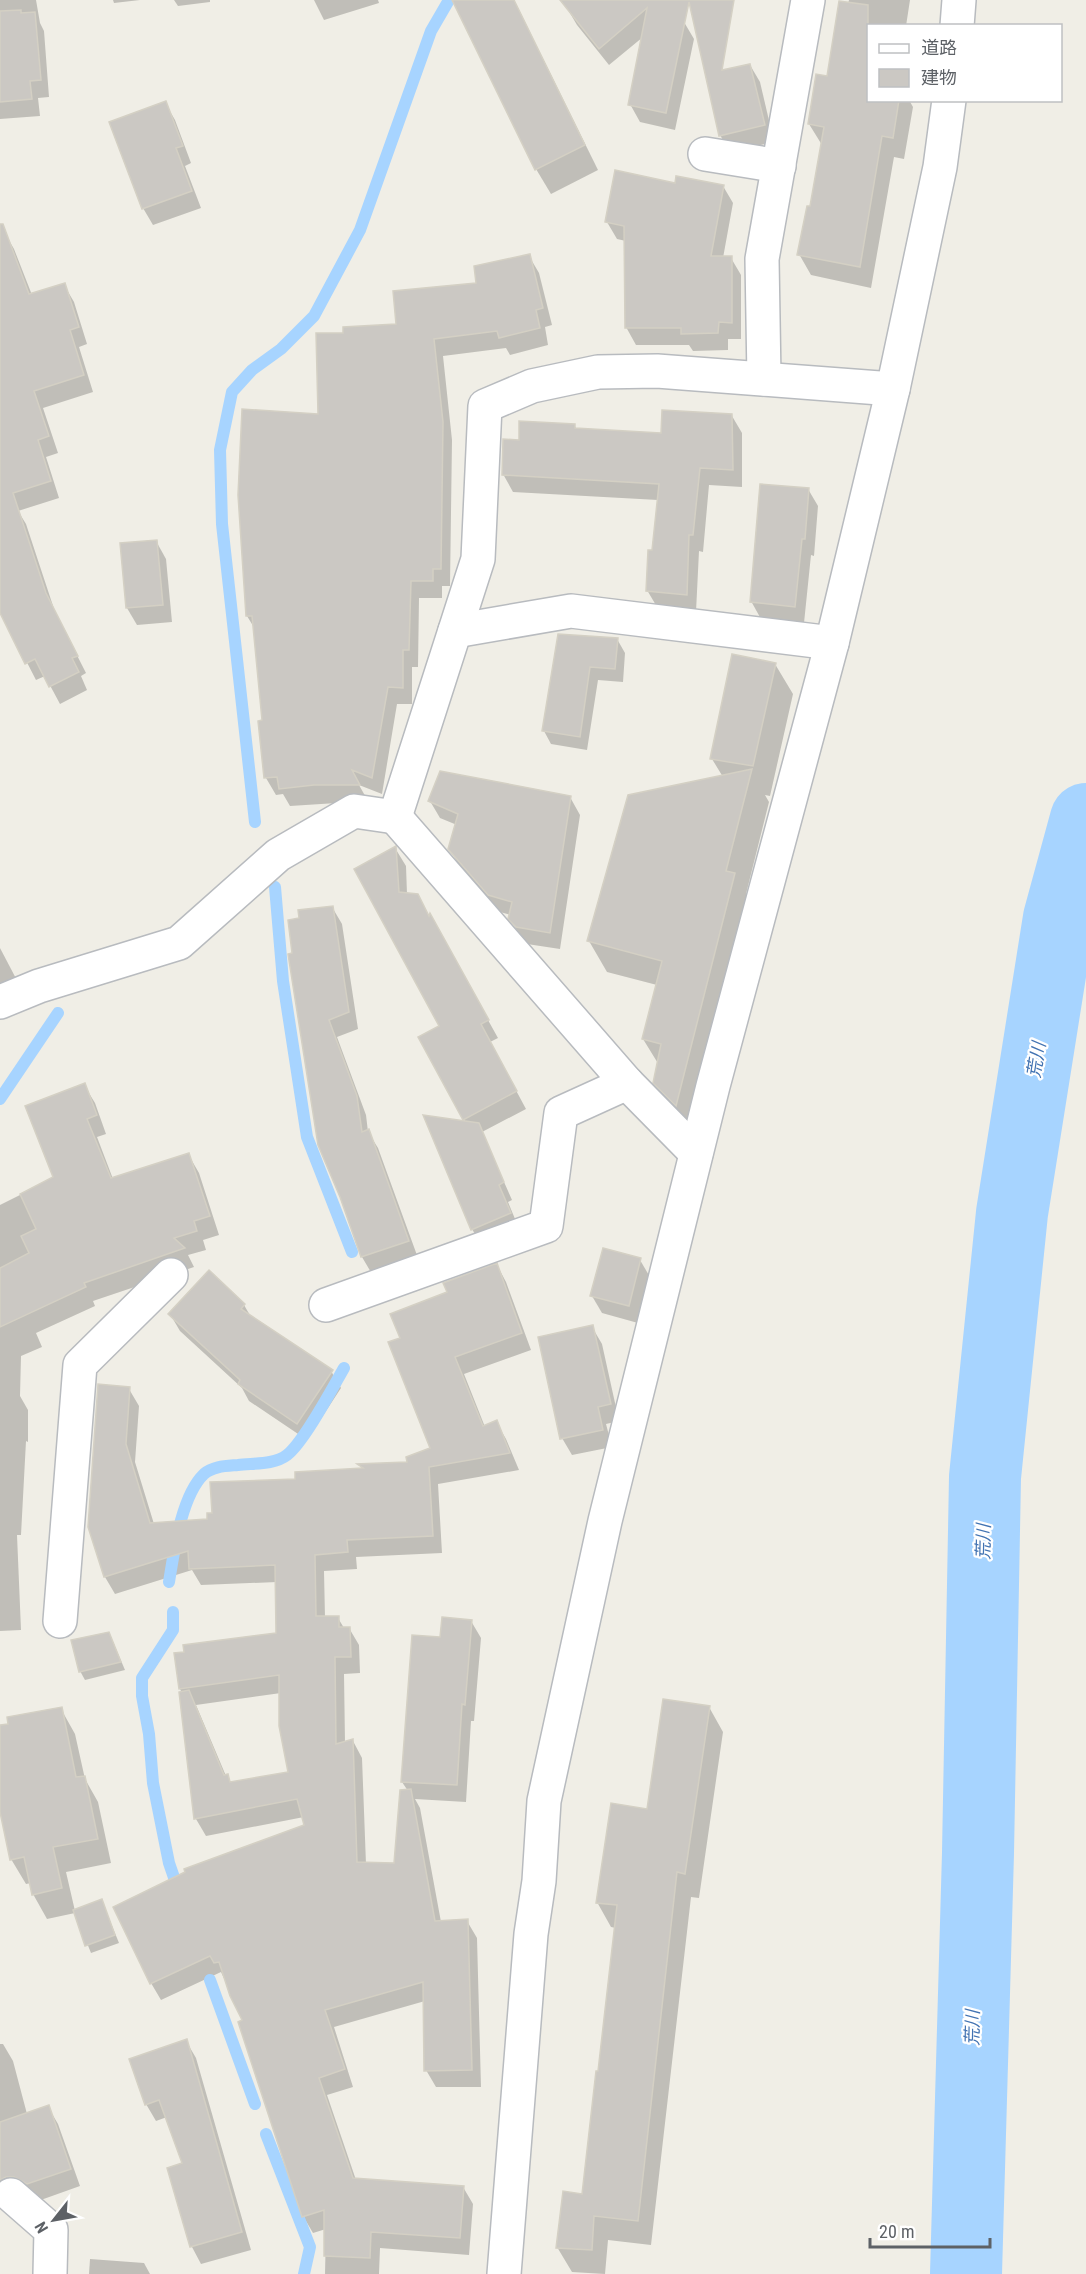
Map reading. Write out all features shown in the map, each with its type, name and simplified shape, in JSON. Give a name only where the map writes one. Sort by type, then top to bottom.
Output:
[{"type":"street","points":[[764,379],[762,259],[808,0]]},
{"type":"street","points":[[957,24],[959,0]]},
{"type":"street","points":[[504,2274],[544,1801],[605,1521],[696,1153],[832,643],[893,389],[940,167],[949,102]]},
{"type":"street","points":[[705,154],[779,166]]},
{"type":"street","points":[[395,817],[478,559],[485,406],[532,386],[598,372],[657,371],[893,389]]},
{"type":"street","points":[[455,631],[571,611],[832,643]]},
{"type":"street","points":[[0,1002],[39,986],[179,943],[278,855],[354,811],[395,817],[627,1083],[696,1153]]},
{"type":"street","points":[[326,1305],[546,1226],[561,1113],[627,1083]]},
{"type":"street","points":[[60,1621],[80,1365],[171,1275]]},
{"type":"street","points":[[11,2195],[51,2230],[50,2274]]},
{"type":"building","points":[[452,0],[514,0],[585,145],[535,170]]},
{"type":"building","points":[[560,0],[734,0],[722,70],[750,64],[765,125],[719,136],[689,2],[666,113],[628,105],[647,8],[599,49]]},
{"type":"building","points":[[839,1],[868,5],[867,102],[899,102],[893,138],[882,136],[860,267],[797,255],[807,206],[810,206],[824,127],[808,124],[816,74],[827,76]]},
{"type":"building","points":[[21,10],[21,13],[35,12],[41,80],[30,81],[32,99],[0,102],[0,11]]},
{"type":"building","points":[[166,101],[183,146],[176,148],[192,191],[142,209],[109,122]]},
{"type":"building","points":[[615,170],[675,183],[676,176],[724,185],[711,256],[732,256],[732,323],[719,322],[718,333],[681,334],[681,328],[625,328],[624,226],[605,222]]},
{"type":"building","points":[[0,224],[3,224],[29,294],[65,283],[79,327],[70,330],[84,375],[34,391],[49,436],[38,440],[51,481],[13,493],[46,593],[78,656],[72,658],[79,672],[49,687],[35,659],[25,664],[0,613]]},
{"type":"building","points":[[530,254],[543,308],[536,310],[540,328],[499,338],[497,331],[434,339],[443,422],[441,569],[433,569],[433,581],[411,581],[409,650],[403,650],[403,688],[388,687],[372,778],[352,770],[360,785],[314,785],[279,789],[277,777],[264,778],[258,721],[262,720],[252,616],[246,616],[238,495],[242,409],[318,414],[316,333],[343,333],[343,327],[396,324],[393,291],[476,283],[474,266]]},
{"type":"building","points":[[662,410],[732,414],[733,470],[700,468],[693,535],[689,535],[687,595],[646,591],[648,550],[652,550],[659,484],[502,475],[503,439],[519,440],[519,421],[575,424],[575,428],[661,433]]},
{"type":"building","points":[[760,484],[809,488],[805,539],[802,539],[795,607],[750,602]]},
{"type":"building","points":[[157,540],[163,605],[126,608],[120,543]]},
{"type":"building","points":[[558,634],[618,638],[615,669],[590,667],[580,737],[542,731]]},
{"type":"building","points":[[732,654],[776,663],[753,766],[710,759]]},
{"type":"building","points":[[752,769],[726,871],[735,873],[676,1106],[653,1083],[661,1044],[642,1039],[662,961],[587,941],[628,795]]},
{"type":"building","points":[[440,771],[571,796],[550,933],[516,927],[508,919],[512,902],[488,895],[448,849],[458,814],[428,801]]},
{"type":"building","points":[[396,846],[399,892],[418,894],[429,916],[430,913],[489,1020],[481,1024],[517,1091],[463,1120],[418,1037],[439,1026],[354,869]]},
{"type":"building","points":[[333,906],[349,1012],[329,1020],[357,1096],[362,1132],[369,1129],[409,1241],[361,1257],[340,1197],[318,1145],[288,954],[292,953],[288,920],[299,918],[298,910]]},
{"type":"building","points":[[85,1083],[97,1115],[87,1119],[111,1178],[189,1153],[210,1216],[194,1221],[197,1231],[174,1238],[185,1248],[84,1283],[86,1287],[0,1327],[0,1268],[29,1253],[21,1236],[36,1229],[20,1194],[53,1177],[25,1106]]},
{"type":"building","points":[[423,1115],[479,1123],[504,1182],[499,1185],[511,1213],[471,1230]]},
{"type":"building","points":[[603,1248],[641,1258],[629,1306],[590,1296]]},
{"type":"building","points":[[497,1263],[522,1333],[455,1357],[483,1426],[497,1420],[510,1453],[429,1467],[433,1536],[347,1540],[348,1552],[315,1555],[316,1616],[339,1616],[339,1627],[350,1627],[351,1657],[335,1657],[336,1744],[353,1739],[357,1862],[394,1863],[400,1790],[411,1789],[435,1921],[468,1919],[472,2070],[424,2071],[423,1982],[325,2010],[345,2069],[319,2078],[353,2178],[464,2186],[460,2238],[371,2232],[370,2258],[324,2256],[324,2210],[302,2217],[238,2022],[242,2020],[230,1996],[219,1962],[214,1963],[210,1956],[150,1984],[113,1907],[185,1872],[184,1869],[304,1825],[297,1799],[194,1819],[179,1692],[189,1690],[224,1775],[228,1774],[230,1782],[288,1772],[279,1726],[279,1675],[179,1689],[174,1653],[184,1652],[183,1645],[276,1633],[275,1565],[189,1569],[188,1551],[104,1577],[88,1527],[98,1384],[130,1387],[126,1444],[150,1523],[207,1519],[207,1513],[212,1513],[210,1482],[295,1479],[295,1472],[363,1468],[357,1464],[407,1462],[406,1457],[430,1448],[388,1342],[400,1338],[390,1314],[447,1292],[443,1283]]},
{"type":"building","points":[[209,1270],[245,1304],[241,1309],[333,1370],[297,1424],[238,1384],[240,1380],[168,1314]]},
{"type":"building","points":[[593,1325],[611,1404],[598,1407],[603,1430],[560,1439],[538,1337]]},
{"type":"building","points":[[442,1617],[472,1620],[465,1705],[462,1704],[457,1785],[401,1782],[412,1635],[440,1637]]},
{"type":"building","points":[[109,1632],[121,1662],[79,1672],[71,1640]]},
{"type":"building","points":[[663,1699],[710,1706],[685,1874],[677,1872],[638,2221],[594,2216],[592,2250],[556,2248],[563,2191],[582,2194],[596,2071],[598,2071],[617,1905],[596,1903],[611,1803],[647,1809]]},
{"type":"building","points":[[62,1707],[76,1777],[85,1776],[98,1839],[53,1847],[62,1888],[32,1895],[24,1857],[10,1860],[0,1812],[0,1725],[8,1724],[7,1717]]},
{"type":"building","points":[[102,1899],[115,1935],[85,1946],[73,1910]]},
{"type":"building","points":[[187,2039],[242,2232],[190,2247],[167,2168],[182,2163],[159,2100],[145,2105],[129,2059]]},
{"type":"building","points":[[49,2105],[71,2169],[27,2184],[14,2177],[0,2180],[0,2122]]},
{"type":"waterway","points":[[255,822],[222,524],[220,450],[232,392],[252,370],[281,349],[314,316],[360,230],[431,31],[449,0]]},
{"type":"waterway","name":"荒川","points":[[966,2274],[978,1853],[985,1477],[1012,1213],[1059,918],[1086,819]]},
{"type":"waterway","points":[[275,887],[283,981],[307,1137],[352,1252]]},
{"type":"waterway","points":[[0,1099],[58,1013]]},
{"type":"waterway","points":[[169,1582],[184,1510],[196,1484],[204,1474],[220,1467],[270,1462],[287,1455],[309,1427],[344,1368]]},
{"type":"waterway","points":[[173,1612],[173,1630],[142,1678],[142,1696],[149,1734],[153,1783],[169,1863],[179,1892]]},
{"type":"waterway","points":[[210,1980],[255,2104]]},
{"type":"waterway","points":[[266,2134],[310,2247],[304,2274]]}]
